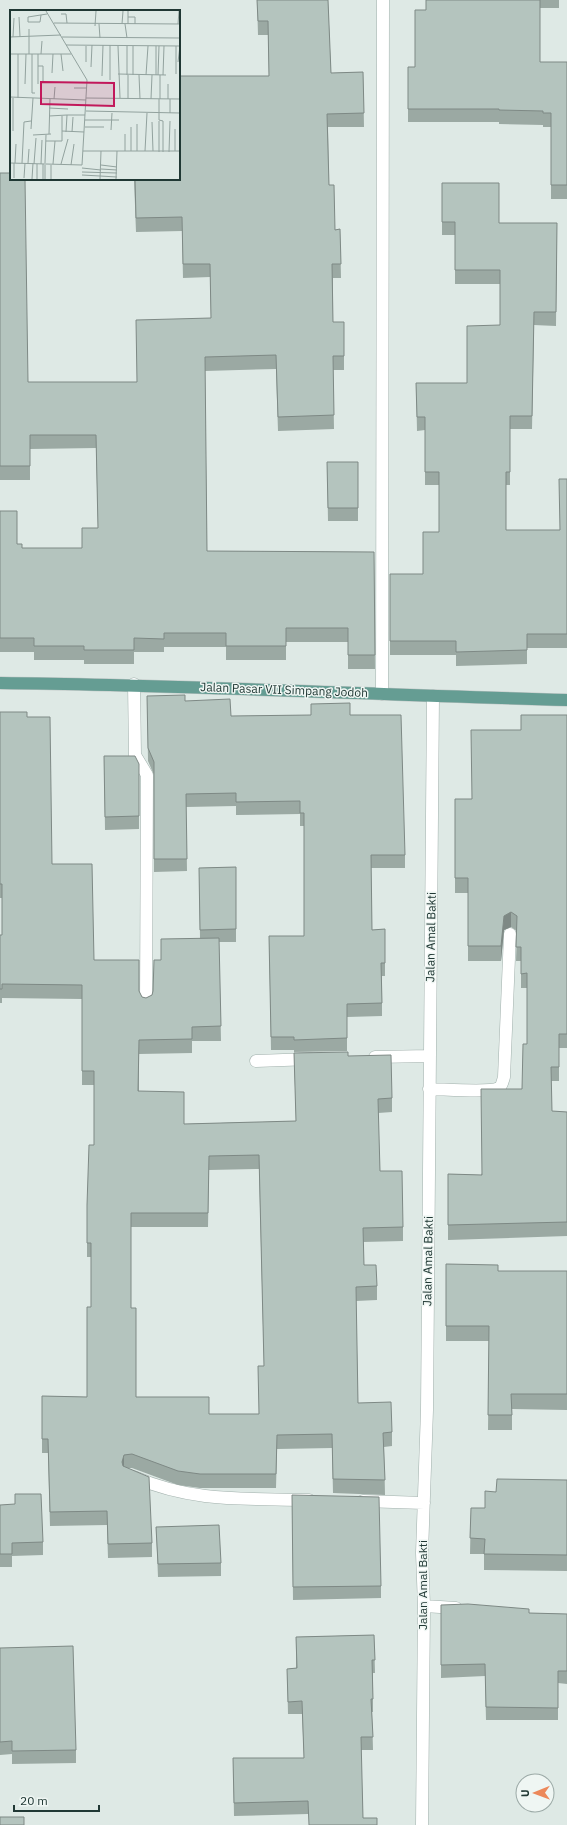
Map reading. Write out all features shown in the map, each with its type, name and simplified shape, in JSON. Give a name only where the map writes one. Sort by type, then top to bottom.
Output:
[{"type":"main road","name":"Jalan Pasar VII Simpang Jodoh","points":[[0,683],[134,684],[567,700]]},
{"type":"street","points":[[382,694],[383,0]]},
{"type":"street","points":[[134,684],[135,755],[147,775],[146,1005]]},
{"type":"street","name":"Jalan Amal Bakti","points":[[422,1825],[424,1606],[422,1553],[427,1410],[433,696]]},
{"type":"street","points":[[429,1089],[488,1090],[498,1088],[501,1085],[504,1077],[510,934]]},
{"type":"street","points":[[366,1058],[430,1056]]},
{"type":"street","points":[[256,1061],[319,1059]]},
{"type":"street","points":[[129,1475],[156,1486],[198,1496],[217,1498],[323,1500]]},
{"type":"street","points":[[354,1501],[424,1503]]},
{"type":"street","points":[[424,1606],[472,1610]]},
{"type":"building","points":[[257,0],[328,0],[331,73],[363,72],[364,113],[327,114],[329,185],[334,185],[335,230],[340,229],[341,264],[332,264],[333,322],[344,322],[344,356],[333,356],[334,415],[278,417],[276,355],[205,357],[207,551],[374,552],[375,655],[348,655],[348,628],[286,628],[286,646],[226,646],[226,633],[164,633],[164,639],[134,638],[134,650],[84,650],[84,646],[34,646],[34,638],[0,638],[0,511],[17,511],[17,544],[22,544],[22,548],[82,548],[82,528],[98,528],[96,435],[30,435],[30,466],[0,466],[0,173],[10,173],[10,180],[25,180],[28,382],[137,382],[136,320],[211,318],[210,264],[183,264],[182,217],[136,218],[135,180],[180,180],[180,76],[269,76],[268,21],[258,21]]},
{"type":"building","points":[[426,0],[540,0],[540,62],[567,62],[567,185],[551,185],[551,113],[543,113],[543,111],[499,109],[408,109],[408,67],[415,67],[415,10],[426,10]]},
{"type":"building","points":[[442,183],[499,183],[499,223],[557,223],[556,312],[534,312],[532,416],[510,416],[510,472],[506,472],[506,530],[560,530],[559,479],[567,479],[567,634],[527,634],[527,650],[456,652],[456,641],[390,641],[390,574],[423,574],[423,532],[439,532],[439,472],[425,472],[425,417],[417,417],[416,383],[467,383],[467,326],[500,325],[500,270],[455,270],[455,222],[442,222]]},
{"type":"building","points":[[327,462],[358,462],[358,508],[328,508]]},
{"type":"building","points":[[185,695],[185,701],[230,699],[231,716],[311,715],[311,704],[350,703],[350,715],[401,715],[405,855],[371,855],[372,930],[385,929],[385,963],[381,963],[382,1003],[347,1004],[347,1038],[294,1040],[294,1037],[271,1037],[269,936],[304,936],[304,813],[300,813],[300,801],[236,802],[236,793],[186,794],[187,859],[154,859],[154,762],[148,748],[147,696]]},
{"type":"building","points":[[0,712],[27,712],[27,717],[50,717],[52,864],[92,864],[94,960],[139,960],[139,991],[142,997],[146,998],[152,995],[153,991],[154,960],[161,960],[161,939],[219,938],[221,1026],[192,1027],[192,1039],[139,1040],[138,1091],[184,1092],[184,1124],[296,1121],[294,1053],[348,1052],[348,1056],[391,1055],[392,1098],[378,1099],[380,1171],[402,1171],[403,1227],[363,1228],[364,1265],[376,1265],[377,1286],[356,1287],[358,1403],[391,1402],[392,1432],[383,1433],[385,1480],[333,1479],[332,1434],[277,1435],[276,1474],[200,1474],[178,1471],[132,1454],[124,1455],[122,1462],[123,1466],[149,1477],[152,1543],[108,1544],[107,1511],[50,1512],[48,1439],[42,1439],[42,1396],[87,1397],[87,1307],[91,1307],[91,1243],[87,1243],[87,1205],[89,1145],[94,1145],[94,1071],[82,1071],[82,985],[2,984],[2,989],[0,989],[2,884],[0,884]],"holes":[[[259,1155],[264,1366],[258,1366],[259,1414],[209,1414],[209,1397],[136,1397],[136,1308],[131,1308],[131,1213],[208,1213],[209,1156]]]},
{"type":"building","points":[[521,715],[567,715],[567,1034],[559,1034],[559,1067],[551,1067],[552,1111],[567,1112],[567,1222],[448,1225],[448,1174],[482,1175],[481,1089],[522,1089],[523,1044],[527,1044],[527,973],[521,974],[521,947],[516,947],[517,916],[511,912],[504,916],[501,946],[468,946],[468,878],[455,878],[455,799],[472,799],[471,730],[521,730]]},
{"type":"building","points":[[104,756],[135,756],[139,764],[139,816],[105,817]]},
{"type":"building","points":[[236,867],[236,929],[200,930],[199,868]]},
{"type":"building","points":[[446,1264],[498,1265],[498,1271],[567,1271],[567,1394],[511,1394],[512,1415],[488,1415],[489,1326],[446,1326]]},
{"type":"building","points":[[497,1479],[567,1480],[567,1555],[484,1554],[485,1539],[470,1538],[471,1508],[485,1508],[485,1491],[496,1492]]},
{"type":"building","points":[[15,1494],[41,1494],[43,1542],[12,1543],[12,1554],[0,1554],[0,1505],[15,1504]]},
{"type":"building","points":[[292,1495],[379,1497],[381,1586],[293,1587]]},
{"type":"building","points":[[219,1525],[221,1563],[158,1564],[156,1527]]},
{"type":"building","points":[[468,1604],[529,1609],[529,1613],[567,1614],[567,1671],[558,1671],[558,1708],[486,1707],[485,1664],[441,1665],[441,1605]]},
{"type":"building","points":[[374,1635],[375,1660],[372,1660],[373,1699],[371,1699],[373,1737],[361,1737],[363,1818],[377,1818],[377,1825],[309,1825],[308,1801],[234,1803],[233,1758],[304,1758],[302,1701],[288,1702],[287,1669],[297,1668],[296,1637]]},
{"type":"building","points":[[73,1646],[76,1750],[12,1751],[12,1741],[0,1742],[0,1648]]},
{"type":"building","points":[[0,1817],[24,1817],[24,1825],[0,1825]]}]
